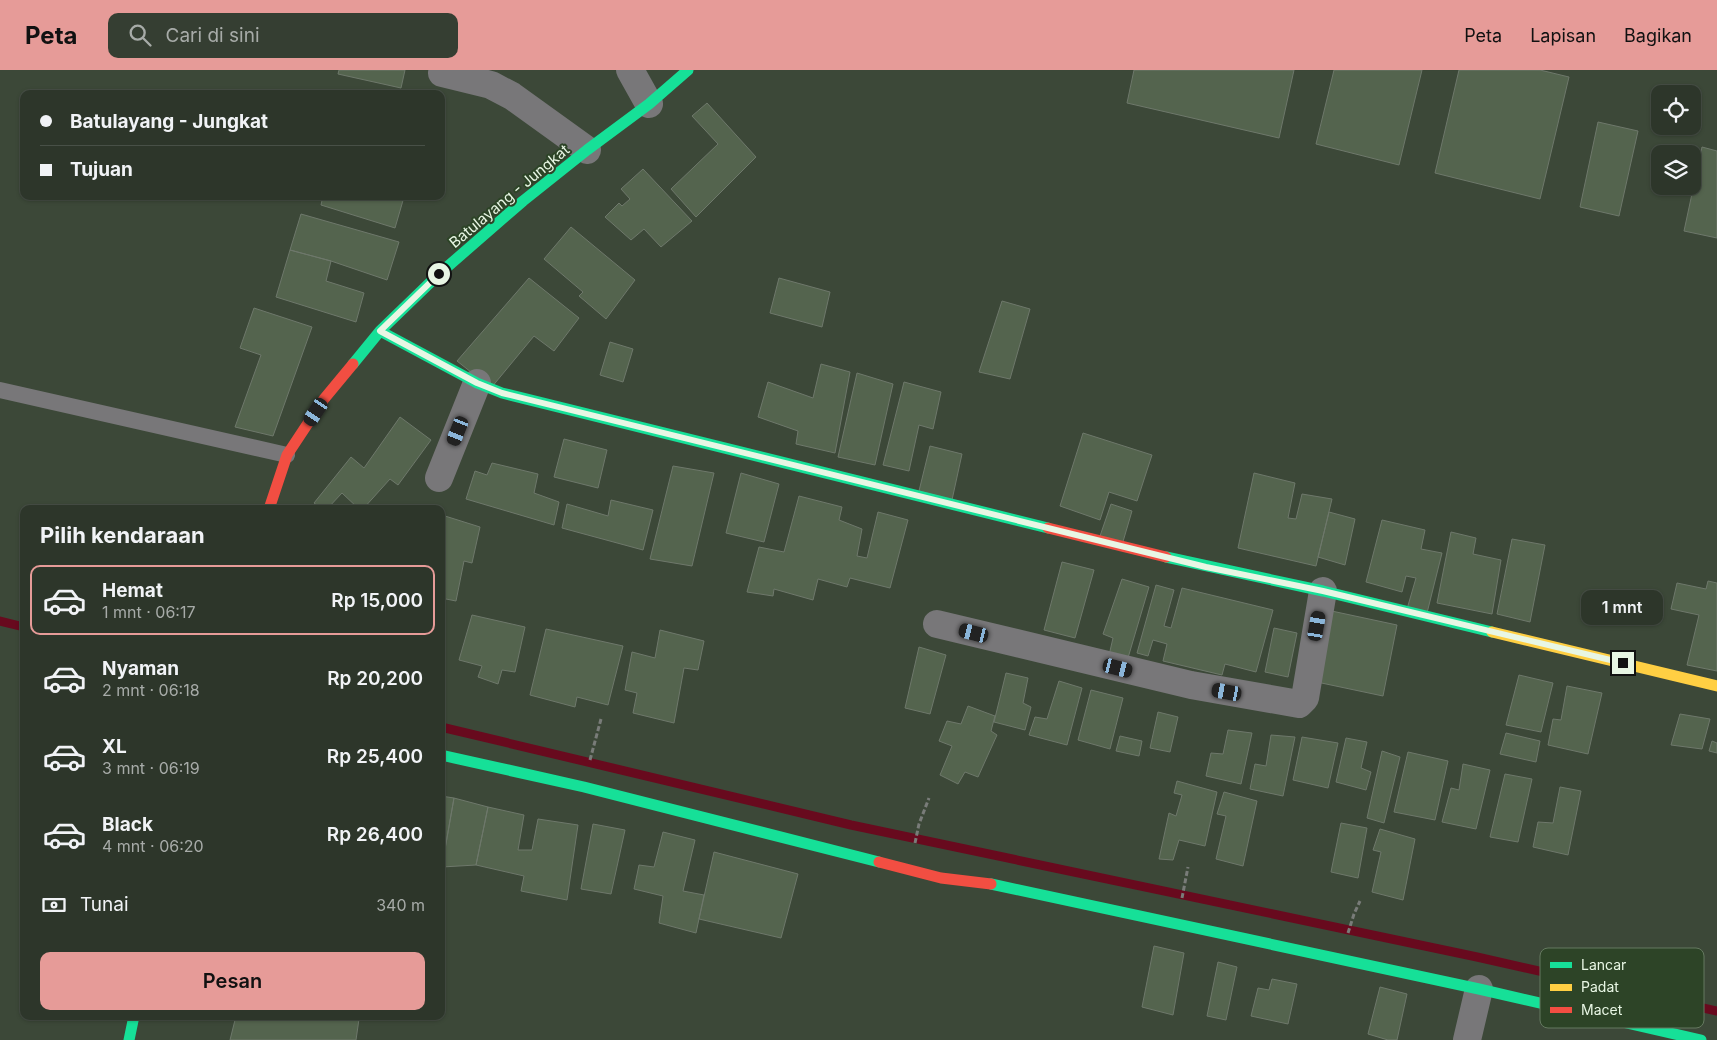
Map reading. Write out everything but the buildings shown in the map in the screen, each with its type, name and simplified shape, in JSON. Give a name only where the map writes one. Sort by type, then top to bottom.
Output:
[{"type":"main road","name":"Batulayang - Jungkat","points":[[270,505],[287,455],[324,399],[380,331],[439,274],[523,201],[649,104],[688,70]]},
{"type":"main road","points":[[380,331],[477,383],[512,396],[1206,567],[1323,591],[1717,686]]},
{"type":"main road","points":[[445,756],[584,787],[942,878],[990,884],[1540,1003]]},
{"type":"main road","points":[[129,1040],[133,1020]]},
{"type":"main road","points":[[1649,1028],[1701,1040]]},
{"type":"street","points":[[630,70],[649,104]]},
{"type":"street","points":[[442,73],[494,78],[525,104],[587,150]]},
{"type":"street","points":[[439,478],[477,383]]},
{"type":"street","points":[[937,624],[1191,685],[1299,704],[1305,698],[1323,591]]},
{"type":"street","points":[[1467,1040],[1479,989]]},
{"type":"lane","points":[[0,390],[287,455]]},
{"type":"path","points":[[590,762],[601,719]]},
{"type":"path","points":[[914,847],[919,824],[930,798]]},
{"type":"path","points":[[1182,901],[1188,867]]},
{"type":"path","points":[[1347,936],[1360,901]]},
{"type":"waterway","points":[[0,621],[20,626]]},
{"type":"waterway","points":[[445,728],[851,825],[1540,971]]},
{"type":"waterway","points":[[1704,1008],[1717,1011]]},
{"type":"traffic: fast","points":[[353,364],[380,331],[439,274],[523,201],[649,104],[688,70]]},
{"type":"traffic: fast","points":[[380,331],[477,383],[502,393],[1048,528]]},
{"type":"traffic: fast","points":[[1166,557],[1323,591],[1492,632]]},
{"type":"traffic: fast","points":[[445,756],[584,787],[879,862]]},
{"type":"traffic: fast","points":[[991,884],[1540,1003]]},
{"type":"traffic: fast","points":[[129,1040],[133,1020]]},
{"type":"traffic: fast","points":[[1649,1028],[1701,1040]]},
{"type":"traffic: slow","points":[[1492,632],[1717,686]]},
{"type":"traffic: jam","points":[[270,505],[287,455],[324,399],[353,364]]},
{"type":"traffic: jam","points":[[1048,528],[1166,557]]},
{"type":"traffic: jam","points":[[879,862],[941,878],[991,884]]},
{"type":"route","points":[[439,274],[380,331],[477,383],[502,393],[1206,567],[1323,591],[1623,663]]}]
